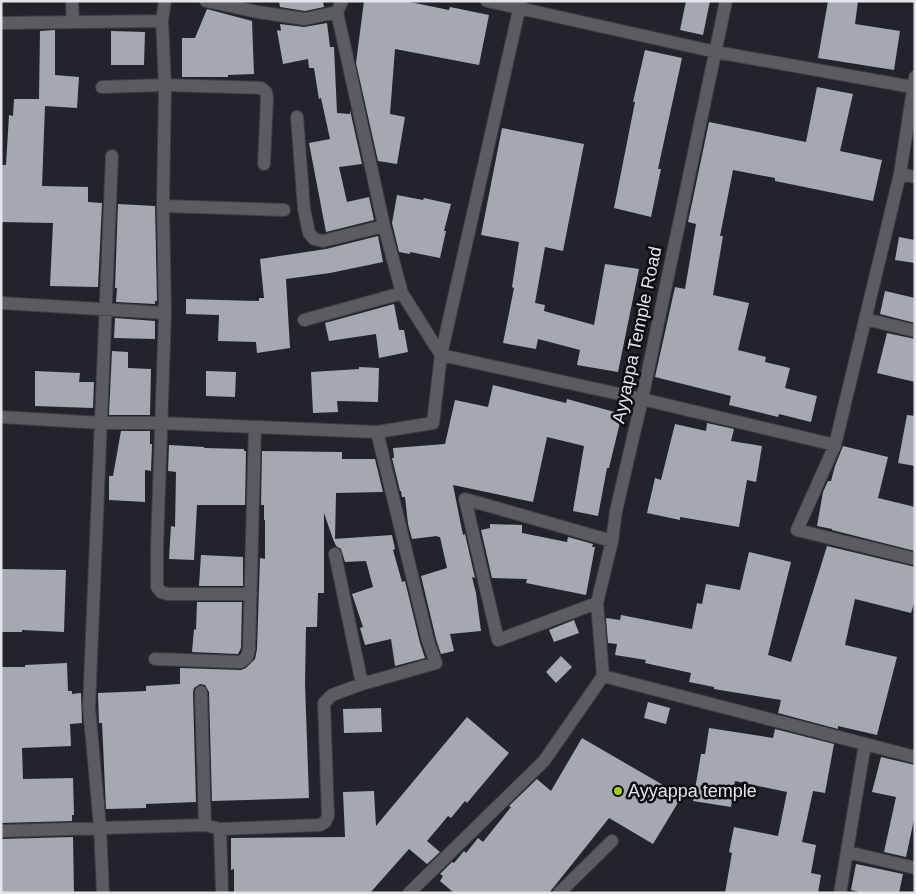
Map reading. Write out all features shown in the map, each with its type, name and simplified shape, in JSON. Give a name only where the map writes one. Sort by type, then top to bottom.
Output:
[{"type":"street","points":[[72,1],[72,22]]},
{"type":"street","points":[[165,1],[162,22],[165,85],[163,206],[165,312],[156,547],[157,586],[161,592],[168,594],[250,594]]},
{"type":"street","points":[[206,1],[259,7],[305,19],[340,7],[384,226],[402,293],[441,355],[642,399],[835,445]]},
{"type":"street","points":[[487,1],[520,5],[716,52],[914,82],[900,174],[835,445],[797,530],[915,559]]},
{"type":"street","name":"Ayyappa Temple Road","points":[[603,676],[597,603],[612,541],[616,511],[642,399],[726,1]]},
{"type":"street","points":[[1,417],[102,423],[255,426],[377,432],[433,423],[441,355],[520,5]]},
{"type":"street","points":[[1,23],[162,22]]},
{"type":"street","points":[[102,86],[165,85],[261,88],[266,92],[267,99],[264,164]]},
{"type":"street","points":[[297,117],[304,209],[310,233],[314,239],[323,241],[384,226]]},
{"type":"street","points":[[104,893],[89,707],[112,156]]},
{"type":"street","points":[[900,174],[915,177]]},
{"type":"street","points":[[163,206],[284,210]]},
{"type":"street","points":[[304,320],[402,293]]},
{"type":"street","points":[[1,303],[165,312]]},
{"type":"street","points":[[865,319],[915,331]]},
{"type":"street","points":[[155,659],[241,662],[247,657],[249,648],[255,426]]},
{"type":"street","points":[[1,831],[205,825],[220,829],[320,825],[325,822],[328,816],[324,703],[332,696],[362,684],[436,663],[428,641],[377,432]]},
{"type":"street","points":[[597,603],[498,640],[465,499],[612,541]]},
{"type":"street","points":[[335,554],[362,684]]},
{"type":"street","points":[[409,893],[544,760],[603,676],[915,757]]},
{"type":"street","points":[[201,692],[205,825]]},
{"type":"street","points":[[840,893],[865,744]]},
{"type":"street","points":[[220,829],[222,893]]},
{"type":"street","points":[[559,893],[612,841]]},
{"type":"street","points":[[847,852],[915,868]]},
{"type":"building","points":[[279,1],[323,1],[324,7],[305,11],[280,7]]},
{"type":"building","points":[[364,1],[405,1],[449,10],[450,7],[489,15],[479,65],[395,49],[390,114],[405,117],[397,164],[378,161],[356,63]]},
{"type":"building","points":[[686,1],[710,1],[703,35],[680,30]]},
{"type":"building","points":[[828,1],[858,1],[855,24],[900,31],[894,70],[818,58]]},
{"type":"building","points":[[207,9],[252,21],[254,74],[228,75],[228,77],[182,77],[182,38],[195,38]]},
{"type":"building","points":[[327,23],[330,47],[334,47],[337,113],[350,114],[350,110],[362,164],[339,167],[347,202],[369,197],[374,220],[326,232],[309,143],[330,139],[321,98],[319,99],[314,68],[309,68],[308,59],[283,64],[277,30],[281,31],[280,24],[304,27]]},
{"type":"building","points":[[55,30],[55,75],[79,77],[77,108],[45,106],[42,186],[88,187],[88,202],[102,203],[98,287],[50,286],[53,223],[1,222],[1,165],[6,165],[9,115],[13,116],[14,99],[39,99],[40,31]]},
{"type":"building","points":[[111,31],[145,32],[144,65],[111,65]]},
{"type":"building","points":[[645,50],[682,58],[658,169],[661,169],[651,217],[614,208],[635,102],[633,102]]},
{"type":"building","points":[[817,87],[853,94],[840,151],[882,160],[873,201],[775,181],[775,178],[733,170],[720,236],[723,236],[713,295],[749,303],[738,350],[766,357],[765,362],[790,368],[785,388],[817,396],[811,422],[779,414],[778,417],[729,405],[731,396],[655,377],[675,287],[685,289],[696,224],[688,222],[709,122],[806,142]]},
{"type":"building","points":[[502,128],[584,144],[563,251],[545,247],[535,303],[545,305],[544,311],[594,325],[605,264],[639,269],[618,372],[577,365],[580,350],[538,339],[536,349],[503,343],[514,288],[512,287],[519,242],[481,235]]},
{"type":"building","points":[[397,195],[451,204],[440,258],[410,252],[410,254],[399,252],[392,223]]},
{"type":"building","points":[[118,204],[155,206],[157,301],[155,301],[155,304],[116,302]]},
{"type":"building","points":[[378,236],[383,262],[330,273],[286,279],[290,348],[257,353],[256,342],[218,341],[219,315],[186,314],[186,299],[259,301],[259,298],[264,298],[260,259],[326,249]]},
{"type":"building","points":[[899,237],[915,240],[915,263],[895,260]]},
{"type":"building","points":[[885,291],[915,298],[915,323],[880,314]]},
{"type":"building","points":[[394,304],[399,330],[404,330],[408,352],[379,358],[376,334],[329,341],[325,323]]},
{"type":"building","points":[[115,318],[155,321],[155,339],[114,338]]},
{"type":"building","points":[[887,333],[915,339],[915,382],[877,373]]},
{"type":"building","points":[[112,351],[128,352],[128,368],[151,369],[150,415],[109,415]]},
{"type":"building","points":[[359,367],[379,368],[378,402],[337,401],[338,412],[313,413],[311,372],[359,369]]},
{"type":"building","points":[[35,371],[80,373],[79,382],[94,382],[93,408],[35,406]]},
{"type":"building","points":[[206,371],[236,372],[235,397],[206,396]]},
{"type":"building","points":[[493,385],[566,403],[567,399],[622,414],[609,468],[607,468],[598,516],[573,511],[584,446],[547,437],[533,502],[453,485],[463,535],[465,534],[475,578],[472,577],[481,631],[450,634],[454,651],[441,654],[421,576],[447,568],[440,537],[412,539],[405,497],[402,497],[400,491],[392,458],[394,458],[393,448],[445,444],[455,400],[488,407]]},
{"type":"building","points":[[907,415],[915,416],[915,466],[898,463]]},
{"type":"building","points":[[707,423],[734,429],[731,441],[762,446],[756,482],[747,480],[739,527],[680,517],[680,520],[647,513],[655,478],[661,480],[675,424],[706,431]]},
{"type":"building","points":[[121,431],[150,431],[150,444],[152,444],[151,471],[145,470],[145,502],[109,500],[109,476],[113,476]]},
{"type":"building","points":[[169,445],[244,449],[246,451],[245,505],[197,505],[194,560],[169,559],[171,526],[175,527],[176,472],[168,471]]},
{"type":"building","points":[[843,446],[888,457],[878,498],[915,507],[915,551],[817,526],[823,492],[828,481],[831,481]]},
{"type":"building","points":[[262,451],[342,452],[342,459],[375,459],[383,492],[336,493],[335,539],[333,539],[324,513],[324,593],[318,593],[317,627],[306,627],[305,683],[309,798],[212,801],[209,692],[205,685],[200,684],[194,688],[193,692],[196,802],[146,804],[146,808],[106,809],[102,723],[99,723],[98,693],[146,691],[146,686],[180,684],[180,668],[241,670],[246,668],[255,659],[257,649],[260,558],[265,559],[264,505],[261,505]]},
{"type":"building","points":[[490,524],[522,525],[522,533],[567,542],[568,537],[593,544],[592,547],[595,547],[586,595],[526,583],[527,579],[492,578],[481,530],[490,528]]},
{"type":"building","points":[[392,535],[395,549],[393,550],[402,582],[405,581],[425,658],[395,666],[391,639],[365,645],[360,628],[363,627],[352,594],[373,587],[366,561],[345,562],[341,549],[336,546],[333,539]]},
{"type":"building","points":[[827,546],[915,567],[915,600],[911,613],[855,599],[845,645],[897,657],[877,735],[838,726],[838,729],[778,713],[781,700],[714,689],[714,687],[689,682],[691,673],[645,663],[646,660],[615,655],[617,644],[608,643],[606,618],[620,620],[621,615],[692,629],[697,603],[702,604],[706,584],[740,590],[749,552],[791,562],[768,655],[791,662]]},
{"type":"building","points":[[201,555],[243,557],[243,586],[199,586]]},
{"type":"building","points":[[1,569],[66,570],[64,632],[22,630],[22,632],[1,632]]},
{"type":"building","points":[[197,602],[242,602],[241,648],[238,654],[192,652],[194,629],[196,630]]},
{"type":"building","points":[[574,620],[579,633],[554,642],[549,630]]},
{"type":"building","points":[[561,656],[572,667],[556,683],[546,672]]},
{"type":"building","points":[[67,663],[68,691],[72,691],[72,694],[81,693],[82,723],[70,724],[71,746],[22,748],[23,779],[73,778],[74,815],[72,815],[72,821],[1,823],[1,667]]},
{"type":"building","points":[[648,702],[670,708],[666,724],[644,718]]},
{"type":"building","points":[[381,708],[382,732],[344,733],[343,709]]},
{"type":"building","points":[[467,717],[509,753],[467,803],[465,801],[451,818],[448,816],[427,841],[440,852],[427,864],[409,849],[370,893],[234,893],[234,869],[231,870],[231,838],[345,837],[343,792],[374,791],[376,826]]},
{"type":"building","points":[[709,728],[773,738],[775,729],[834,744],[825,793],[813,791],[802,842],[816,845],[811,873],[821,875],[818,893],[725,893],[732,853],[729,852],[734,827],[778,836],[787,792],[735,781],[731,807],[693,801],[701,754],[705,754]]},
{"type":"building","points":[[582,738],[682,796],[653,844],[609,818],[549,893],[454,893],[440,881],[443,876],[440,874],[452,862],[454,863],[464,851],[466,853],[478,838],[483,842],[511,807],[509,806],[537,779],[551,791]]},
{"type":"building","points":[[881,757],[915,765],[915,815],[906,857],[884,852],[896,797],[872,792]]},
{"type":"building","points":[[73,837],[74,893],[1,893],[1,839]]},
{"type":"building","points":[[856,864],[903,874],[899,893],[863,893],[851,890]]},
{"type":"place","name":"Ayyappa temple","points":[[618,791]]}]
